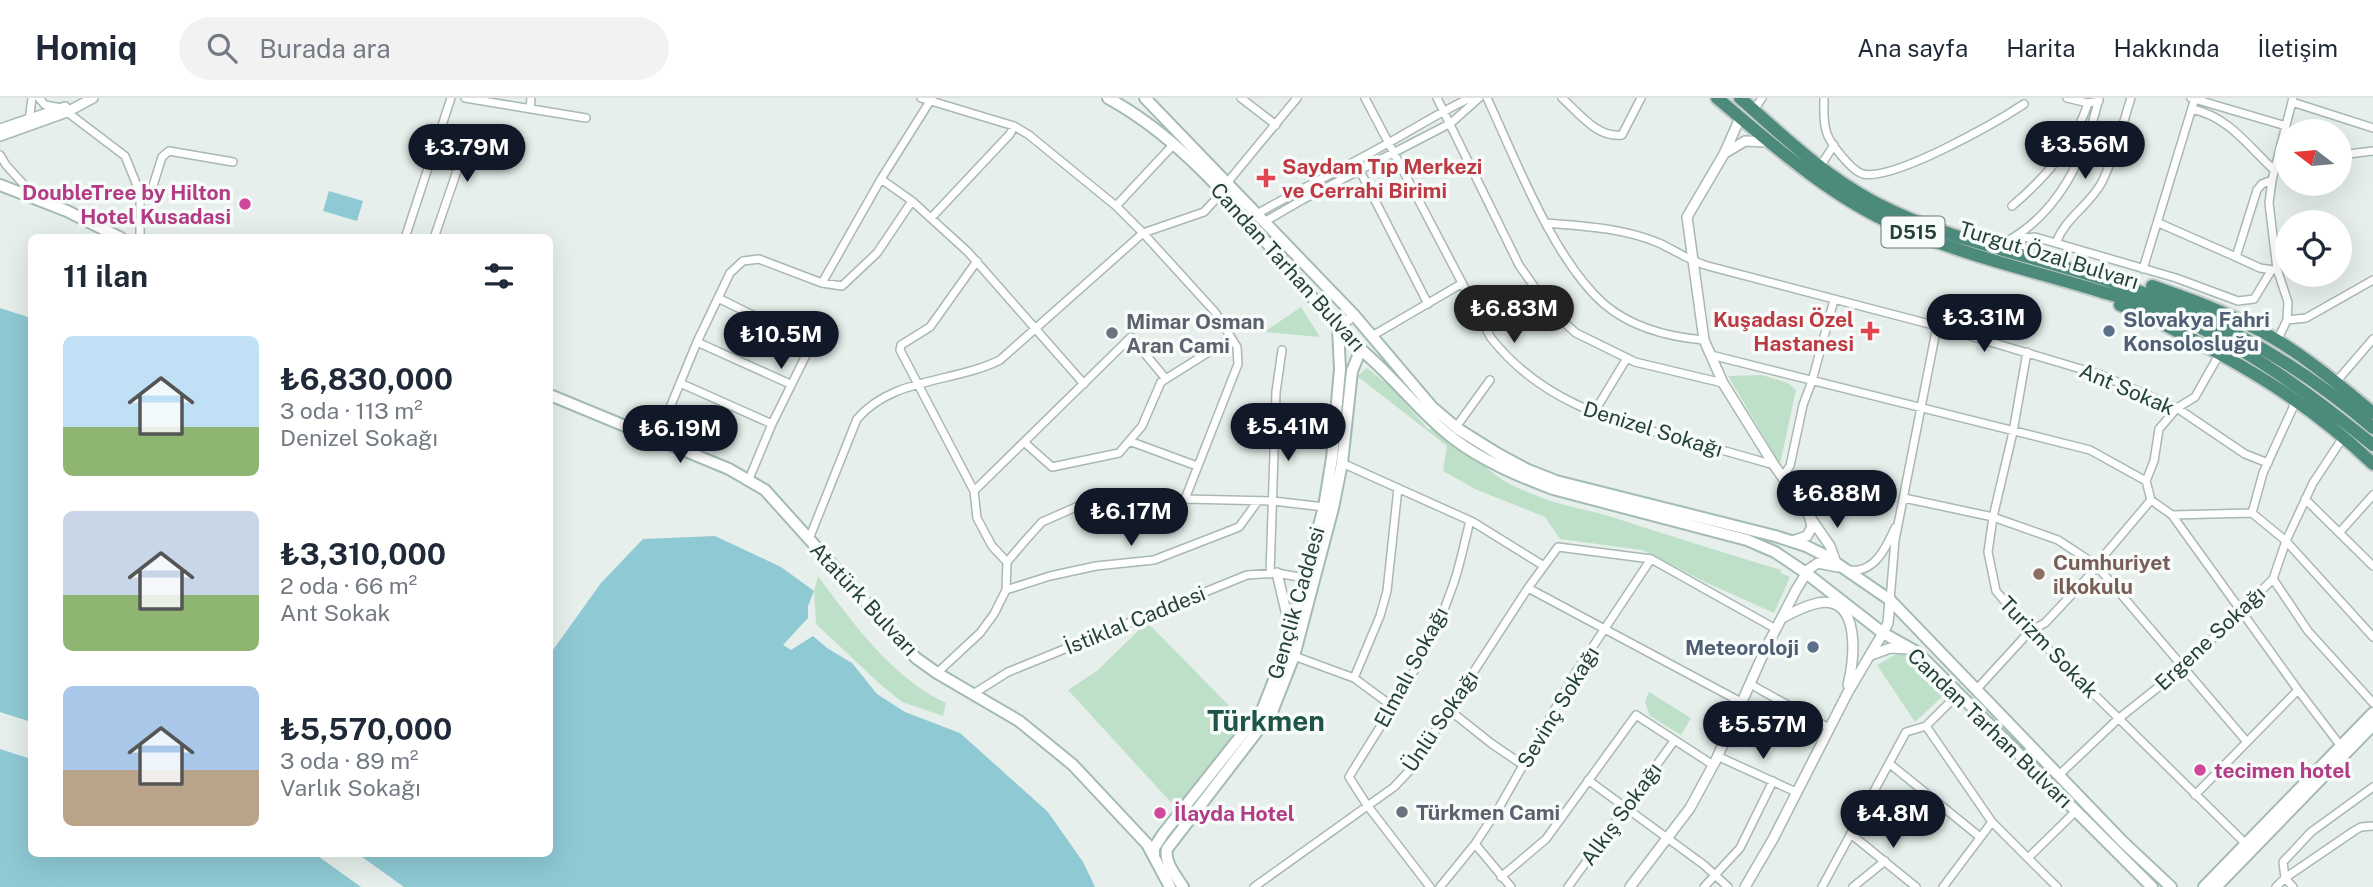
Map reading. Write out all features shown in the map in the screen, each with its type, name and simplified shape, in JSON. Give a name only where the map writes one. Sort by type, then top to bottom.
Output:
[{"type":"highway","name":"Turgut Özal Bulvarı","points":[[1717,98],[1810,174],[1839,194],[1893,224],[1943,243],[2169,313],[2222,339],[2267,366],[2321,402],[2373,445]]},
{"type":"highway","name":"Turgut Özal Bulvarı","points":[[1740,98],[1819,168],[1876,203],[1948,233],[2098,277],[2178,305],[2253,342],[2297,369],[2336,396],[2373,428]]},
{"type":"highway","points":[[1893,224],[1963,256],[2139,312],[2220,353],[2297,399],[2344,436],[2373,464]]},
{"type":"highway","points":[[1948,233],[2002,244],[2177,295],[2253,326],[2336,382],[2373,413]]},
{"type":"main road","name":"Candan Tarhan Bulvarı","points":[[1108,98],[1135,115],[1261,218],[1354,315],[1432,407],[1456,427],[1518,465],[1556,481],[1792,541],[1821,553],[1890,600],[2123,842],[2170,886]]},
{"type":"main road","name":"Candan Tarhan Bulvarı","points":[[1149,101],[1222,185],[1338,328],[1453,439],[1522,477],[1553,489],[1747,540],[1775,552],[1883,633],[1917,652],[2152,887]]},
{"type":"main road","points":[[0,185],[112,234]]},
{"type":"main road","name":"Gençlik Caddesi","points":[[1328,507],[1340,369],[1338,328]]},
{"type":"main road","name":"Gençlik Caddesi","points":[[1156,847],[1272,712],[1294,656],[1309,579],[1342,463],[1352,371],[1361,349]]},
{"type":"main road","name":"Atatürk Bulvarı","points":[[553,396],[749,479],[765,490],[916,658],[973,695],[1019,720],[1073,765],[1156,847],[1170,887]]},
{"type":"main road","name":"Gençlik Caddesi","points":[[1156,847],[1263,708],[1309,579]]},
{"type":"main road","points":[[2204,887],[2373,713]]},
{"type":"main road","points":[[2216,887],[2373,725]]},
{"type":"main road","points":[[1156,847],[1166,855],[1183,887]]},
{"type":"street","points":[[27,124],[32,98]]},
{"type":"street","points":[[39,98],[46,105],[64,110],[125,156],[140,193],[140,234]]},
{"type":"street","points":[[0,136],[93,98]]},
{"type":"street","points":[[406,234],[452,98]]},
{"type":"street","points":[[466,98],[586,118]]},
{"type":"street","points":[[530,109],[531,98]]},
{"type":"street","points":[[921,98],[932,99],[1014,126],[1030,135],[1116,206],[1215,312],[1237,347],[1238,364],[1185,499]]},
{"type":"street","points":[[1241,98],[1276,125]]},
{"type":"street","points":[[809,539],[857,419],[869,406],[916,383],[984,368],[1000,360],[1143,233],[1204,212],[1215,200],[1222,185],[1297,98]]},
{"type":"street","name":"Denizel Sokağı","points":[[1365,98],[1461,284],[1491,338],[1508,360],[1558,395],[1593,414],[1773,465]]},
{"type":"street","points":[[1437,98],[1519,265],[1552,312],[1576,333],[1627,358],[1723,383]]},
{"type":"street","points":[[1261,218],[1301,188],[1390,143],[1443,110],[1470,98]]},
{"type":"street","points":[[1261,218],[1302,200],[1451,123],[1479,98]]},
{"type":"street","points":[[1487,98],[1546,223],[1587,287],[1606,306],[1641,326],[1674,338],[1704,340]]},
{"type":"street","points":[[1562,98],[1600,133],[1614,136],[1622,135],[1641,98]]},
{"type":"street","points":[[1754,110],[1762,98]]},
{"type":"street","points":[[1824,98],[1826,132],[1855,170],[1868,175],[1883,173],[1977,134],[2024,104]]},
{"type":"street","points":[[2067,98],[2088,103],[2099,100]]},
{"type":"street","points":[[2056,243],[2061,230],[2091,200],[2102,181],[2131,98]]},
{"type":"street","points":[[2143,269],[2192,109],[2193,98],[2275,123]]},
{"type":"street","points":[[822,284],[881,179],[932,99]]},
{"type":"street","points":[[2002,244],[2020,236],[2049,208],[2070,180],[2085,146],[2099,100]]},
{"type":"street","points":[[2288,119],[2292,100],[2373,128]]},
{"type":"street","points":[[2012,206],[2031,191],[2058,158],[2076,132],[2088,103]]},
{"type":"street","points":[[2192,109],[2211,115],[2232,128],[2275,167],[2269,203],[2274,270],[2288,302],[2287,320],[2277,341]]},
{"type":"street","points":[[1740,118],[1724,154],[1687,217],[1704,340],[1723,383],[1839,565]]},
{"type":"street","points":[[0,129],[27,124]]},
{"type":"street","points":[[931,218],[1010,134],[1014,126]]},
{"type":"street","points":[[1724,154],[1745,141],[1771,143]]},
{"type":"street","points":[[1116,206],[1173,145]]},
{"type":"street","points":[[1819,168],[1834,145]]},
{"type":"street","points":[[140,193],[152,190],[162,157],[169,151],[233,162]]},
{"type":"street","points":[[2352,154],[2373,151]]},
{"type":"street","points":[[0,155],[37,199]]},
{"type":"street","points":[[431,158],[458,168],[435,234]]},
{"type":"street","points":[[1360,171],[1428,304]]},
{"type":"street","points":[[881,179],[912,201],[977,261],[1084,383]]},
{"type":"street","points":[[2236,257],[2257,190],[2262,184],[2272,180]]},
{"type":"street","points":[[657,439],[697,342],[730,273],[743,261],[759,259],[822,284],[842,286],[877,253],[912,201]]},
{"type":"street","name":"Ant Sokak","points":[[1546,223],[1609,228],[1632,234],[1660,244],[1692,261],[1937,326],[2110,379],[2177,408],[2245,454],[2268,463]]},
{"type":"street","points":[[2161,224],[2236,257],[2274,270]]},
{"type":"street","points":[[2020,236],[2056,243],[2238,301],[2255,299],[2274,270]]},
{"type":"street","points":[[2020,236],[2022,248],[2031,252]]},
{"type":"street","points":[[977,261],[930,327],[901,345],[900,350],[974,491],[977,518],[992,547],[1007,562]]},
{"type":"street","points":[[2287,320],[2306,318],[2373,280]]},
{"type":"street","points":[[1361,349],[1372,335],[1461,284]]},
{"type":"street","points":[[718,298],[809,343],[810,347],[790,384],[749,479]]},
{"type":"street","points":[[1782,477],[1790,466],[1803,405],[1834,300]]},
{"type":"street","points":[[1338,328],[1354,315]]},
{"type":"street","points":[[1745,887],[1846,694],[1888,623],[1895,540],[1937,326]]},
{"type":"street","points":[[974,491],[1132,337],[1166,379]]},
{"type":"street","points":[[1024,442],[1052,467],[1119,453],[1142,426],[1161,382],[1231,338]]},
{"type":"street","points":[[2336,382],[2373,339]]},
{"type":"street","points":[[697,342],[790,384]]},
{"type":"street","points":[[1282,349],[1276,392],[1273,573],[1290,628]]},
{"type":"street","name":"Turizm Sokak","points":[[2027,352],[1988,552],[1996,591],[2030,631],[2246,844]]},
{"type":"street","points":[[2220,353],[2195,397],[2177,408],[2159,429],[2154,461],[2146,481],[2151,500],[2172,515],[2340,745]]},
{"type":"street","points":[[1711,355],[2090,450],[2146,481]]},
{"type":"street","points":[[1593,414],[1627,358]]},
{"type":"street","points":[[1456,427],[1490,380]]},
{"type":"street","points":[[680,383],[772,424]]},
{"type":"street","points":[[2252,513],[2268,463],[2297,399]]},
{"type":"street","name":"Ergene Sokağı","points":[[2059,775],[2118,719],[2185,666],[2273,579],[2305,499],[2344,436]]},
{"type":"street","points":[[1129,441],[1197,466]]},
{"type":"street","points":[[1342,463],[1470,521],[1544,566]]},
{"type":"street","points":[[1354,678],[1388,591],[1398,488]]},
{"type":"street","points":[[2340,532],[2373,495]]},
{"type":"street","points":[[1904,498],[1993,517],[2058,540],[2096,565],[2247,741]]},
{"type":"street","points":[[937,673],[980,633],[994,614],[1006,590],[1007,562],[1042,522],[1076,507],[1134,508],[1185,499],[1273,501],[1328,507]]},
{"type":"street","points":[[2305,499],[2373,566]]},
{"type":"street","points":[[1976,690],[2030,631],[2045,623],[2091,574],[2151,500]]},
{"type":"street","points":[[1006,590],[1050,576],[1096,566],[1154,560],[1239,527],[1258,501]]},
{"type":"street","points":[[2172,515],[2252,513],[2286,541],[2373,636]]},
{"type":"street","points":[[1792,541],[1805,538],[1810,533],[1810,517]]},
{"type":"street","points":[[1630,887],[1690,808],[1796,590],[1801,569],[1818,563],[1839,565],[1858,571],[1870,566],[1885,546],[1900,518]]},
{"type":"street","name":"Elmalı Sokağı","points":[[1367,805],[1349,777],[1412,674],[1449,597],[1470,521]]},
{"type":"street","name":"Ünlü Sokağı","points":[[1254,887],[1394,787],[1410,770],[1528,588],[1558,547],[1651,559]]},
{"type":"street","points":[[1651,559],[1776,629]]},
{"type":"street","name":"Sevinç Sokağı","points":[[1440,887],[1475,845],[1576,672],[1651,559]]},
{"type":"street","name":"İstiklal Caddesi","points":[[973,695],[1008,672],[1247,575],[1273,573],[1309,579]]},
{"type":"street","points":[[2273,579],[2308,631],[2373,703]]},
{"type":"street","points":[[1528,588],[1741,702]]},
{"type":"street","points":[[1782,618],[1820,603],[1835,605],[1848,616],[1853,654],[1846,694]]},
{"type":"street","points":[[1869,656],[1889,648],[1917,652]]},
{"type":"street","points":[[1294,656],[1354,678],[1392,706]]},
{"type":"street","points":[[1750,684],[1829,729]]},
{"type":"street","points":[[2194,795],[2298,690]]},
{"type":"street","points":[[1822,887],[1906,732],[1926,726],[1958,694]]},
{"type":"street","points":[[1448,709],[1523,765]]},
{"type":"street","points":[[1501,877],[1546,839],[1636,715],[1713,765]]},
{"type":"street","points":[[1926,726],[1992,822],[2057,887]]},
{"type":"street","name":"Alkış Sokağı","points":[[1568,887],[1674,741]]},
{"type":"street","points":[[1717,756],[1796,792]]},
{"type":"street","points":[[1890,764],[1980,837]]},
{"type":"street","points":[[1588,780],[1704,865],[1728,887]]},
{"type":"street","points":[[1704,887],[1740,848],[1773,781]]},
{"type":"street","points":[[2293,887],[2284,878],[2283,862],[2311,832],[2373,787]]},
{"type":"street","points":[[1367,805],[1430,887]]},
{"type":"street","points":[[2028,858],[2076,811]]},
{"type":"street","points":[[2276,887],[2284,878],[2373,817]]},
{"type":"street","points":[[1943,887],[1992,822]]},
{"type":"street","points":[[2361,827],[2373,826]]},
{"type":"street","points":[[1852,835],[1916,887]]},
{"type":"street","points":[[1475,845],[1511,887]]},
{"type":"street","points":[[1853,887],[1885,862]]},
{"type":"green space","points":[[1301,307],[1320,337],[1264,332]]},
{"type":"green space","points":[[1367,368],[1391,387],[1428,429],[1440,431],[1459,441],[1488,469],[1510,484],[1554,502],[1612,517],[1781,570],[1781,573],[1790,577],[1774,613],[1642,550],[1560,539],[1545,517],[1475,489],[1443,471],[1447,446],[1357,376]]},
{"type":"green space","points":[[1762,375],[1788,383],[1796,390],[1780,464],[1728,376]]},
{"type":"green space","points":[[818,576],[859,630],[891,664],[926,692],[946,703],[943,716],[902,702],[816,624],[814,591]]},
{"type":"green space","points":[[1147,622],[1244,721],[1177,809],[1068,690],[1098,670]]},
{"type":"green space","points":[[1902,651],[1946,693],[1915,722],[1877,665]]},
{"type":"green space","points":[[1649,692],[1691,718],[1681,735],[1650,716],[1645,702]]},
{"type":"water","points":[[329,191],[363,201],[357,221],[323,211]]},
{"type":"water","points":[[0,308],[28,317],[28,721],[0,712]]},
{"type":"water","points":[[715,536],[781,567],[814,591],[808,606],[808,618],[783,645],[791,650],[813,636],[852,663],[877,694],[905,712],[960,733],[1048,812],[1083,862],[1095,887],[404,887],[362,857],[553,857],[553,650],[601,583],[643,539]]},
{"type":"water","points":[[0,749],[28,758],[28,857],[319,857],[361,887],[0,887]]},
{"type":"place","name":"Saydam Tıp Merkezi ve Cerrahi Birimi","points":[[1266,178]]},
{"type":"place","name":"DoubleTree by Hilton Hotel Kusadasi","points":[[245,204]]},
{"type":"place","name":"Kuşadası Özel Hastanesi","points":[[1870,331]]},
{"type":"place","name":"Slovakya Fahri Konsolosluğu","points":[[2109,331]]},
{"type":"place","name":"Mimar Osman Aran Cami","points":[[1112,333]]},
{"type":"place","name":"Cumhuriyet ilkokulu","points":[[2039,574]]},
{"type":"place","name":"Meteoroloji","points":[[1813,647]]},
{"type":"place","name":"tecimen hotel","points":[[2200,770]]},
{"type":"place","name":"Türkmen Cami","points":[[1402,812]]},
{"type":"place","name":"İlayda Hotel","points":[[1160,813]]},
{"type":"district","name":"Türkmen","points":[[1266,720]]}]
